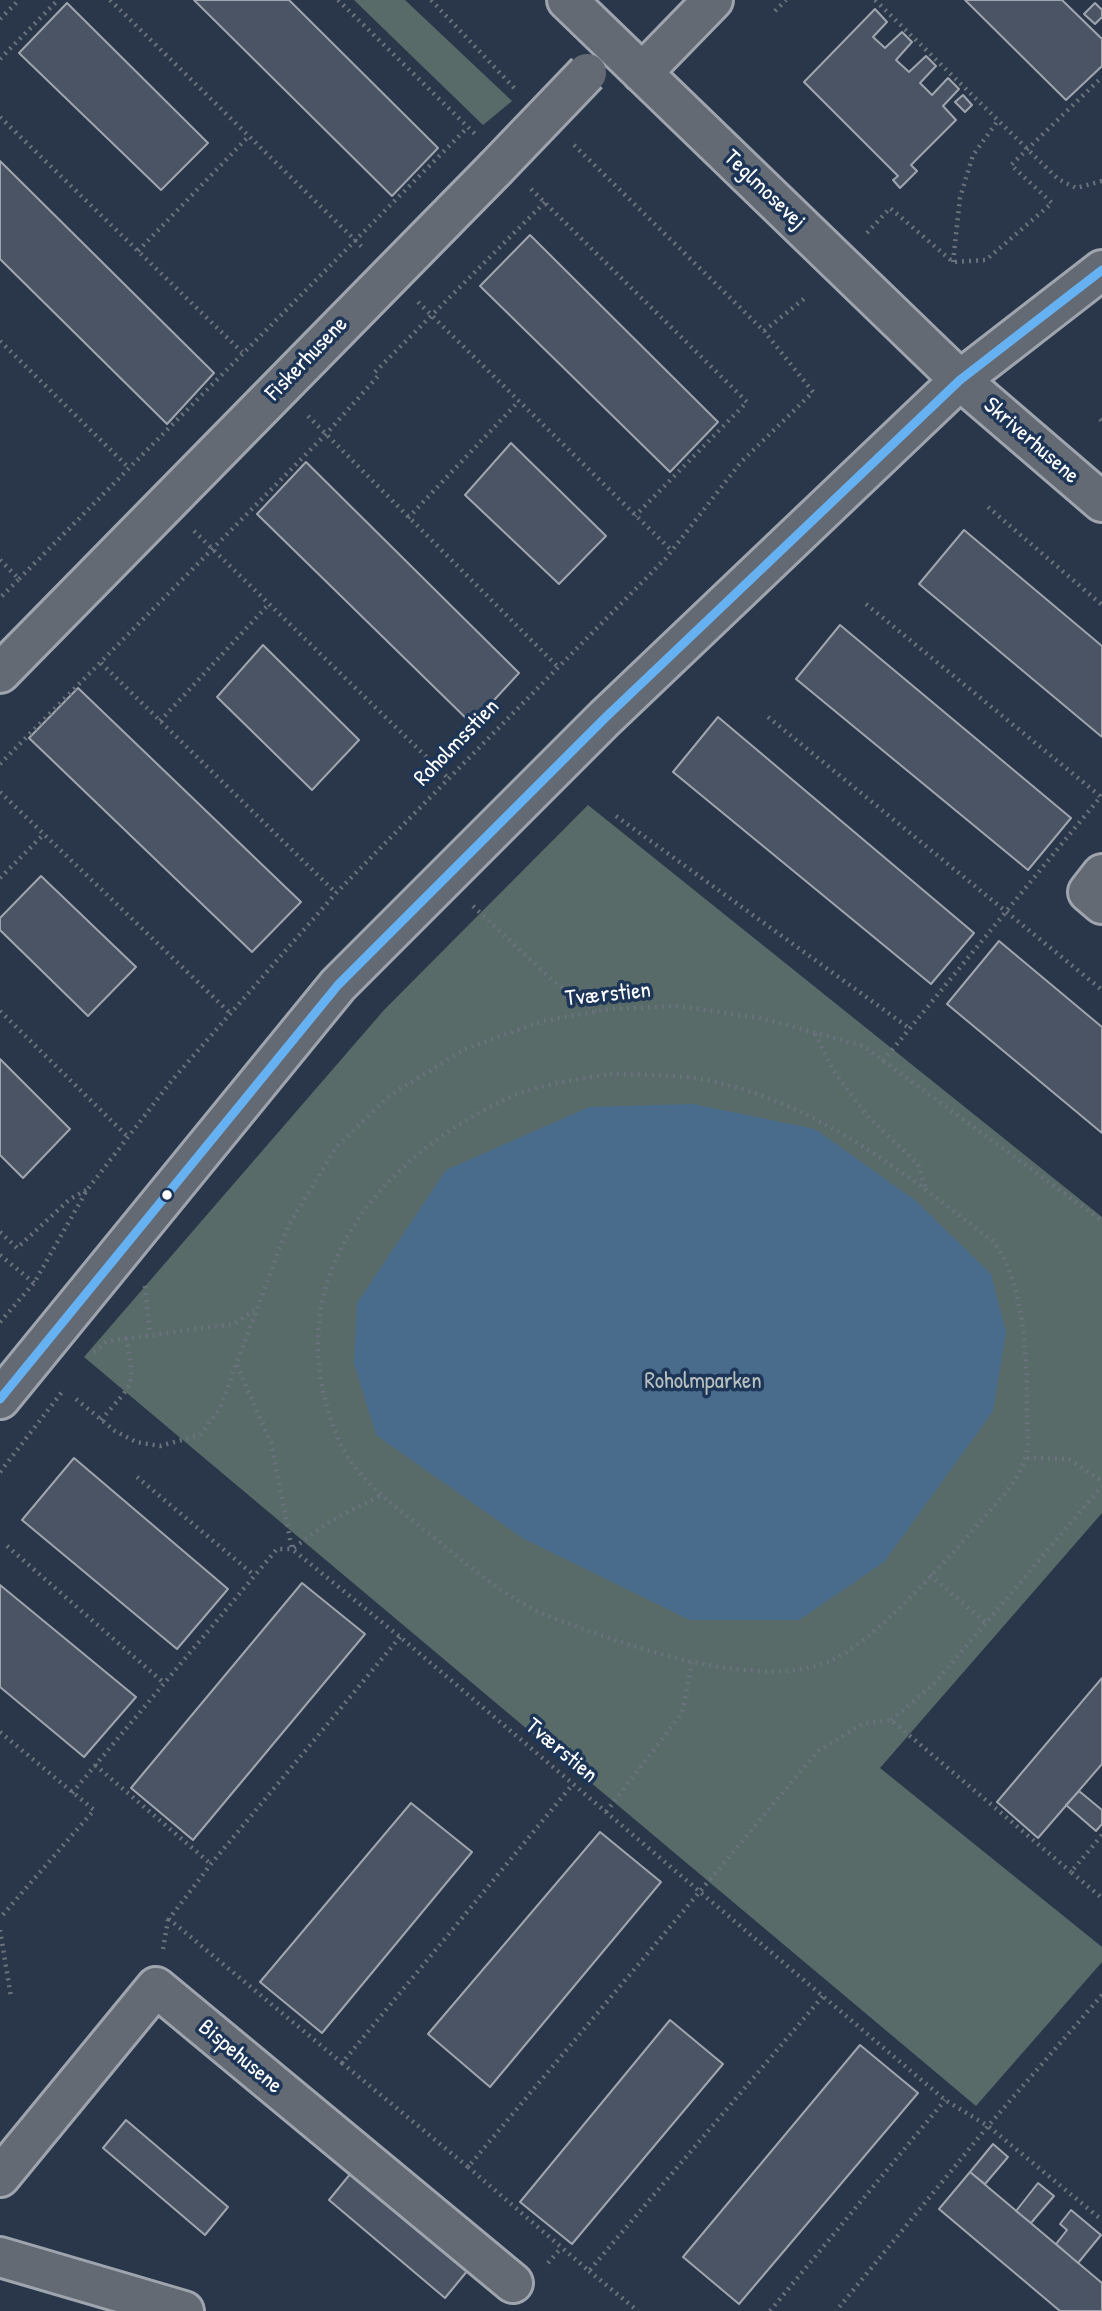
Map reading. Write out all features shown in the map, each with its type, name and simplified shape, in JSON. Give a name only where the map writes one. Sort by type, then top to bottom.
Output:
[{"type":"street","name":"Teglmosevej","points":[[567,0],[960,380]]},
{"type":"street","points":[[642,73],[713,0]]},
{"type":"street","name":"Fiskerhusene","points":[[0,673],[614,46]]},
{"type":"street","points":[[0,1399],[338,985],[605,718],[960,380],[1102,270]]},
{"type":"street","name":"Skriverhusene","points":[[960,380],[1102,502]]},
{"type":"street","points":[[1102,874],[1087,892],[1102,904]]},
{"type":"street","name":"Bispehusene","points":[[0,2177],[156,1987],[513,2283]]},
{"type":"street","points":[[0,2257],[184,2311]]},
{"type":"path","points":[[0,19],[19,0]]},
{"type":"path","points":[[0,59],[58,0]]},
{"type":"path","points":[[338,0],[468,127],[501,164],[545,202],[747,402],[635,516]]},
{"type":"path","points":[[431,0],[523,96]]},
{"type":"path","points":[[775,10],[786,0]]},
{"type":"path","points":[[875,0],[1058,179],[1076,188],[1101,182]]},
{"type":"path","points":[[864,237],[890,208],[953,262],[986,260],[1052,203],[1011,164],[1102,77]]},
{"type":"path","points":[[0,117],[242,352]]},
{"type":"path","points":[[953,262],[960,198],[973,155],[997,122]]},
{"type":"path","points":[[0,598],[468,127]]},
{"type":"path","points":[[138,251],[249,136]]},
{"type":"path","points":[[572,143],[764,331],[805,298]]},
{"type":"path","points":[[0,764],[326,434],[377,374],[545,202]]},
{"type":"path","name":"Roholmsstien","points":[[87,1190],[230,1014],[336,893],[666,558],[741,462],[813,392],[764,331]]},
{"type":"path","points":[[0,342],[128,467]]},
{"type":"path","points":[[408,518],[519,401]]},
{"type":"path","points":[[326,434],[557,666]]},
{"type":"path","points":[[165,504],[447,778]]},
{"type":"path","points":[[988,507],[1102,605]]},
{"type":"path","points":[[0,560],[19,579]]},
{"type":"path","points":[[160,721],[269,604]]},
{"type":"path","points":[[866,604],[1101,796],[883,1061]]},
{"type":"path","points":[[101,663],[336,893]]},
{"type":"path","points":[[768,717],[1102,990]]},
{"type":"path","points":[[0,792],[230,1014]]},
{"type":"path","points":[[616,816],[909,1028]]},
{"type":"path","points":[[0,878],[44,834]]},
{"type":"path","points":[[446,877],[516,948],[553,981],[597,1012]]},
{"type":"path","name":"Tværstien","points":[[76,1399],[101,1420],[136,1442],[160,1446],[200,1435],[220,1408],[288,1226],[337,1146],[390,1096],[465,1049],[543,1021],[597,1012],[678,1006],[761,1018],[863,1046],[1102,1221]]},
{"type":"path","points":[[0,1011],[128,1137]]},
{"type":"path","points":[[815,1033],[833,1070],[869,1118],[918,1164],[926,1190]]},
{"type":"path","points":[[662,1076],[715,1082],[771,1099],[830,1126],[926,1190],[995,1242],[1004,1257],[1027,1342],[1027,1458],[1015,1482],[930,1575],[863,1639],[828,1662],[782,1671],[692,1663],[639,1650],[534,1610],[486,1580],[366,1482],[344,1451],[327,1407],[317,1358],[318,1311],[332,1268],[381,1189],[418,1152],[455,1125],[513,1096],[597,1077],[662,1076]]},
{"type":"path","points":[[0,1232],[17,1248],[70,1199],[87,1190]]},
{"type":"path","points":[[0,1322],[34,1283],[87,1190]]},
{"type":"path","points":[[0,1255],[34,1283]]},
{"type":"path","points":[[89,1358],[107,1341],[234,1324],[255,1310]]},
{"type":"path","points":[[101,1420],[132,1384],[133,1374],[126,1338]]},
{"type":"path","points":[[237,1365],[271,1443],[292,1549]]},
{"type":"path","points":[[0,1472],[67,1385]]},
{"type":"path","points":[[468,2167],[818,1751],[862,1724],[891,1720],[935,1683],[1102,1483],[1069,1459],[1027,1458]]},
{"type":"path","points":[[136,1477],[254,1575]]},
{"type":"path","points":[[72,1793],[277,1549],[292,1549],[332,1520],[382,1495]]},
{"type":"path","points":[[7,1546],[164,1683]]},
{"type":"path","name":"Tværstien","points":[[292,1549],[400,1637],[945,2100],[988,2126],[1102,2220]]},
{"type":"path","points":[[930,1575],[986,1623]]},
{"type":"path","points":[[400,1637],[211,1864],[169,1919],[638,2311]]},
{"type":"path","points":[[606,1812],[682,1713],[692,1663]]},
{"type":"path","points":[[891,1720],[1102,1898]]},
{"type":"path","points":[[0,1732],[94,1810],[0,1918]]},
{"type":"path","points":[[95,1765],[211,1864]]},
{"type":"path","points":[[342,2063],[573,1784]]},
{"type":"path","points":[[1071,1872],[1102,1835]]},
{"type":"path","points":[[0,1930],[11,1997]]},
{"type":"path","points":[[836,2311],[988,2126],[1102,1995]]},
{"type":"path","points":[[589,2271],[823,1996]]},
{"type":"path","points":[[770,2311],[945,2100]]},
{"type":"green space","points":[[354,0],[405,0],[512,101],[483,125]]},
{"type":"green space","name":"Roholmparken","points":[[588,805],[1102,1217],[1102,1513],[880,1768],[1102,1947],[1102,1962],[976,2106],[84,1357],[384,1010]]},
{"type":"water","points":[[693,1104],[815,1129],[916,1201],[991,1274],[1006,1332],[993,1411],[884,1562],[799,1620],[690,1620],[524,1539],[376,1435],[354,1363],[357,1303],[446,1170],[589,1107]]},
{"type":"building","points":[[194,0],[289,0],[438,148],[392,196]]},
{"type":"building","points":[[965,0],[1062,0],[1102,39],[1102,66],[1066,100]]},
{"type":"building","points":[[67,3],[208,143],[161,190],[19,53]]},
{"type":"building","points":[[1095,3],[1102,10],[1102,17],[1095,24],[1084,14]]},
{"type":"building","points":[[875,9],[887,22],[873,37],[885,48],[902,32],[912,42],[896,60],[909,72],[926,56],[936,66],[920,83],[932,95],[948,78],[959,89],[943,106],[956,120],[911,165],[917,171],[900,188],[893,180],[898,176],[804,82]]},
{"type":"building","points":[[963,95],[972,105],[965,112],[955,102]]},
{"type":"building","points":[[0,161],[214,373],[167,424],[0,259]]},
{"type":"building","points":[[530,235],[718,422],[670,472],[480,286]]},
{"type":"building","points":[[511,443],[606,536],[559,584],[465,495]]},
{"type":"building","points":[[306,462],[519,673],[472,724],[257,514]]},
{"type":"building","points":[[964,530],[1102,646],[1102,737],[919,584]]},
{"type":"building","points":[[840,625],[1071,818],[1028,870],[796,679]]},
{"type":"building","points":[[263,645],[359,740],[312,790],[217,697]]},
{"type":"building","points":[[78,688],[301,902],[252,952],[29,738]]},
{"type":"building","points":[[718,717],[974,933],[931,984],[673,772]]},
{"type":"building","points":[[41,876],[136,967],[88,1016],[0,930],[0,918]]},
{"type":"building","points":[[999,941],[1102,1027],[1102,1133],[947,1004]]},
{"type":"building","points":[[0,1059],[70,1129],[23,1178],[0,1155]]},
{"type":"building","points":[[74,1458],[228,1589],[177,1649],[22,1520]]},
{"type":"building","points":[[302,1583],[365,1634],[193,1840],[131,1788]]},
{"type":"building","points":[[0,1585],[136,1697],[84,1757],[0,1687]]},
{"type":"building","points":[[1102,1678],[1102,1764],[1038,1838],[997,1802]]},
{"type":"building","points":[[1079,1791],[1102,1810],[1102,1824],[1096,1831],[1066,1805]]},
{"type":"building","points":[[411,1803],[472,1852],[322,2033],[260,1982]]},
{"type":"building","points":[[600,1832],[661,1882],[490,2087],[428,2034]]},
{"type":"building","points":[[670,2020],[723,2064],[572,2244],[520,2202]]},
{"type":"building","points":[[860,2045],[918,2093],[739,2304],[683,2257]]},
{"type":"building","points":[[126,2120],[228,2207],[205,2235],[103,2148]]},
{"type":"building","points":[[993,2144],[1008,2157],[985,2184],[970,2172]]},
{"type":"building","points":[[970,2172],[1102,2283],[1102,2311],[1060,2311],[939,2209]]},
{"type":"building","points":[[351,2173],[468,2270],[445,2298],[329,2200]]},
{"type":"building","points":[[1038,2183],[1054,2196],[1031,2223],[1016,2211]]},
{"type":"building","points":[[1071,2210],[1101,2235],[1078,2263],[1056,2244],[1067,2230],[1060,2224]]},
{"type":"transit line","points":[[0,1399],[338,985],[605,718],[960,380],[1102,270]]}]
